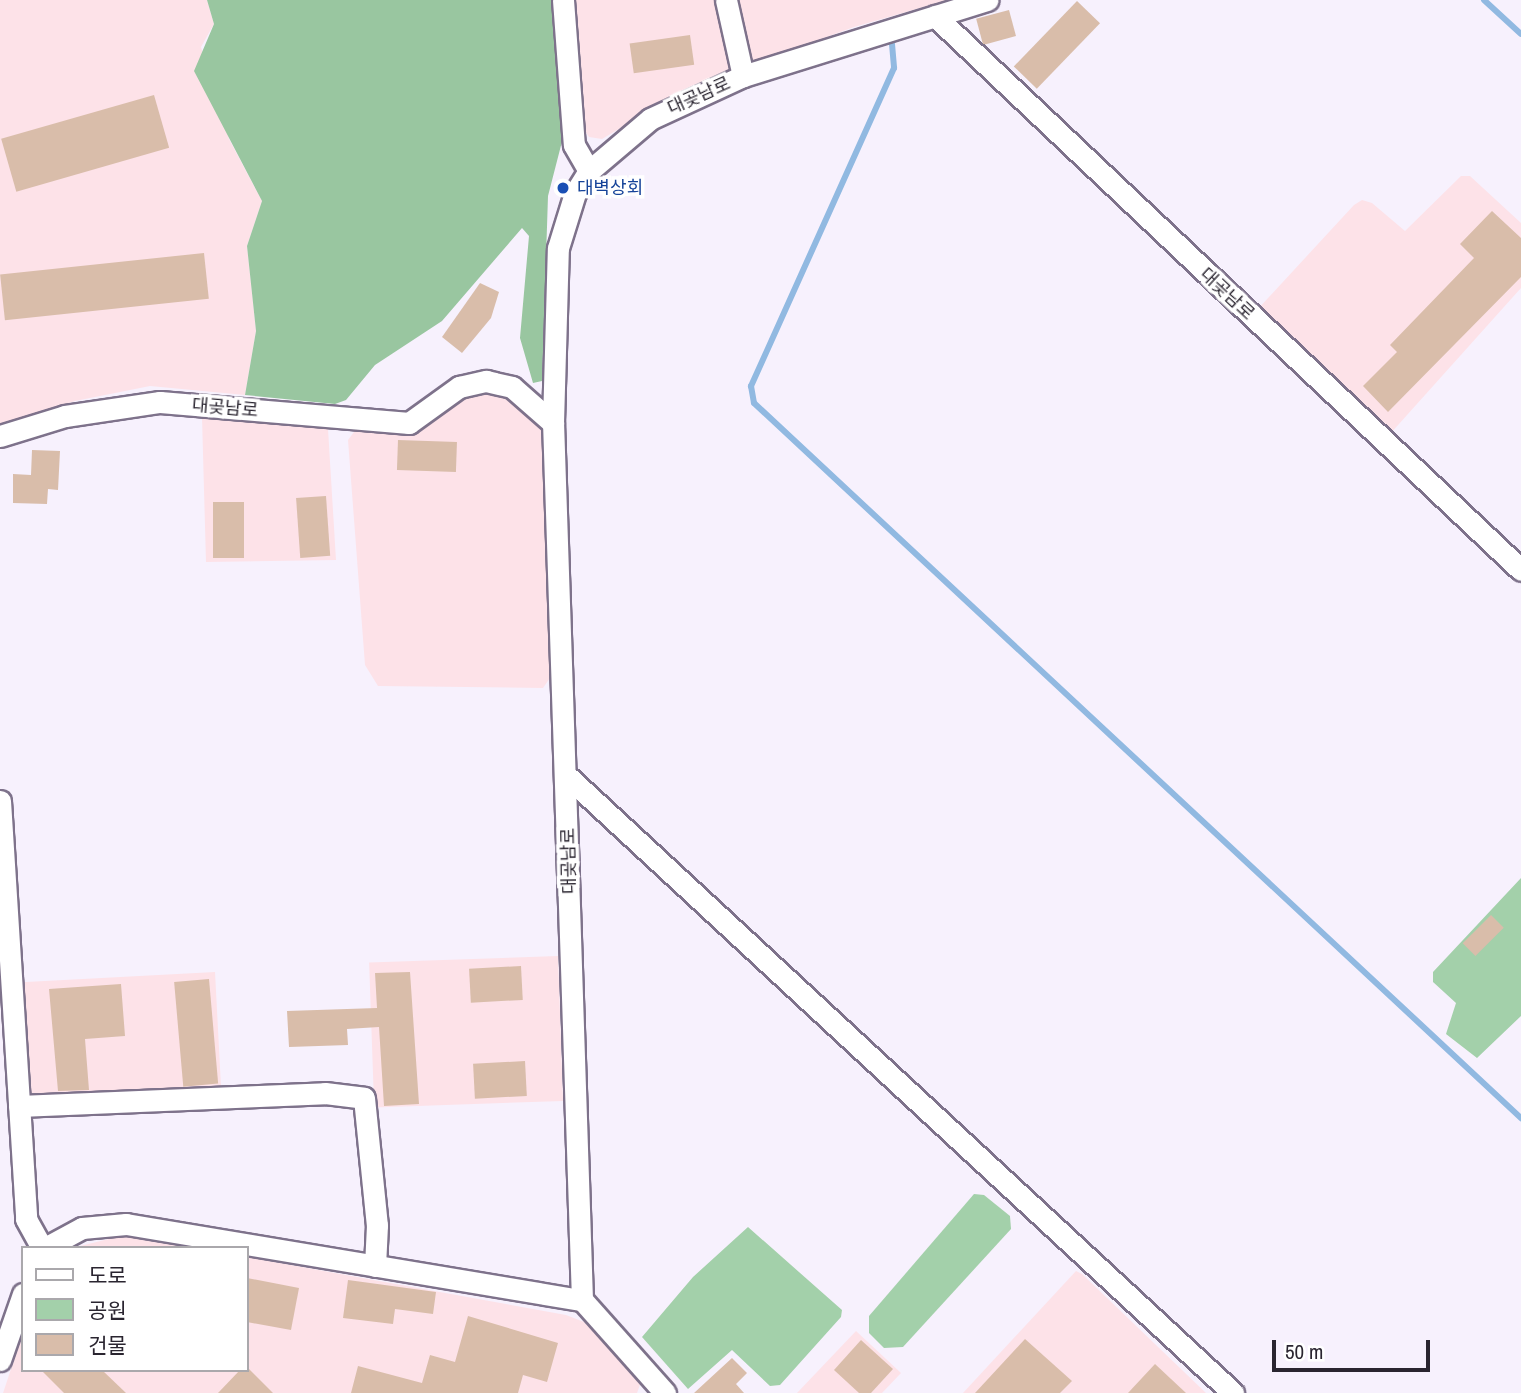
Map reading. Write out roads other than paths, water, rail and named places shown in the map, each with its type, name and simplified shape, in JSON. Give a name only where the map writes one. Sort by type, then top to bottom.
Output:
[{"type":"street","points":[[562,0],[574,145],[589,171]]},
{"type":"street","name":"대곶남로","points":[[726,0],[743,76]]},
{"type":"street","name":"대곶남로","points":[[582,1300],[567,776],[553,423],[558,248],[575,193],[589,171],[650,119],[743,76],[987,0]]},
{"type":"street","name":"대곶남로","points":[[934,16],[1521,570]]},
{"type":"street","name":"대곶남로","points":[[0,436],[89,411],[160,402],[409,423],[459,387],[486,381],[512,387],[553,423]]},
{"type":"street","points":[[567,776],[1233,1393]]},
{"type":"street","points":[[0,801],[26,1219],[43,1246]]},
{"type":"street","points":[[19,1106],[325,1093],[364,1098],[377,1225],[375,1266]]},
{"type":"street","points":[[48,1246],[82,1228],[126,1224],[582,1300],[665,1393]]},
{"type":"street","points":[[0,1360],[21,1300]]},
{"type":"waterway","points":[[1484,0],[1521,34]]},
{"type":"waterway","points":[[892,44],[894,68],[751,386],[754,403],[1521,1118]]},
{"type":"place","name":"대벽상회","points":[[563,188]]}]
